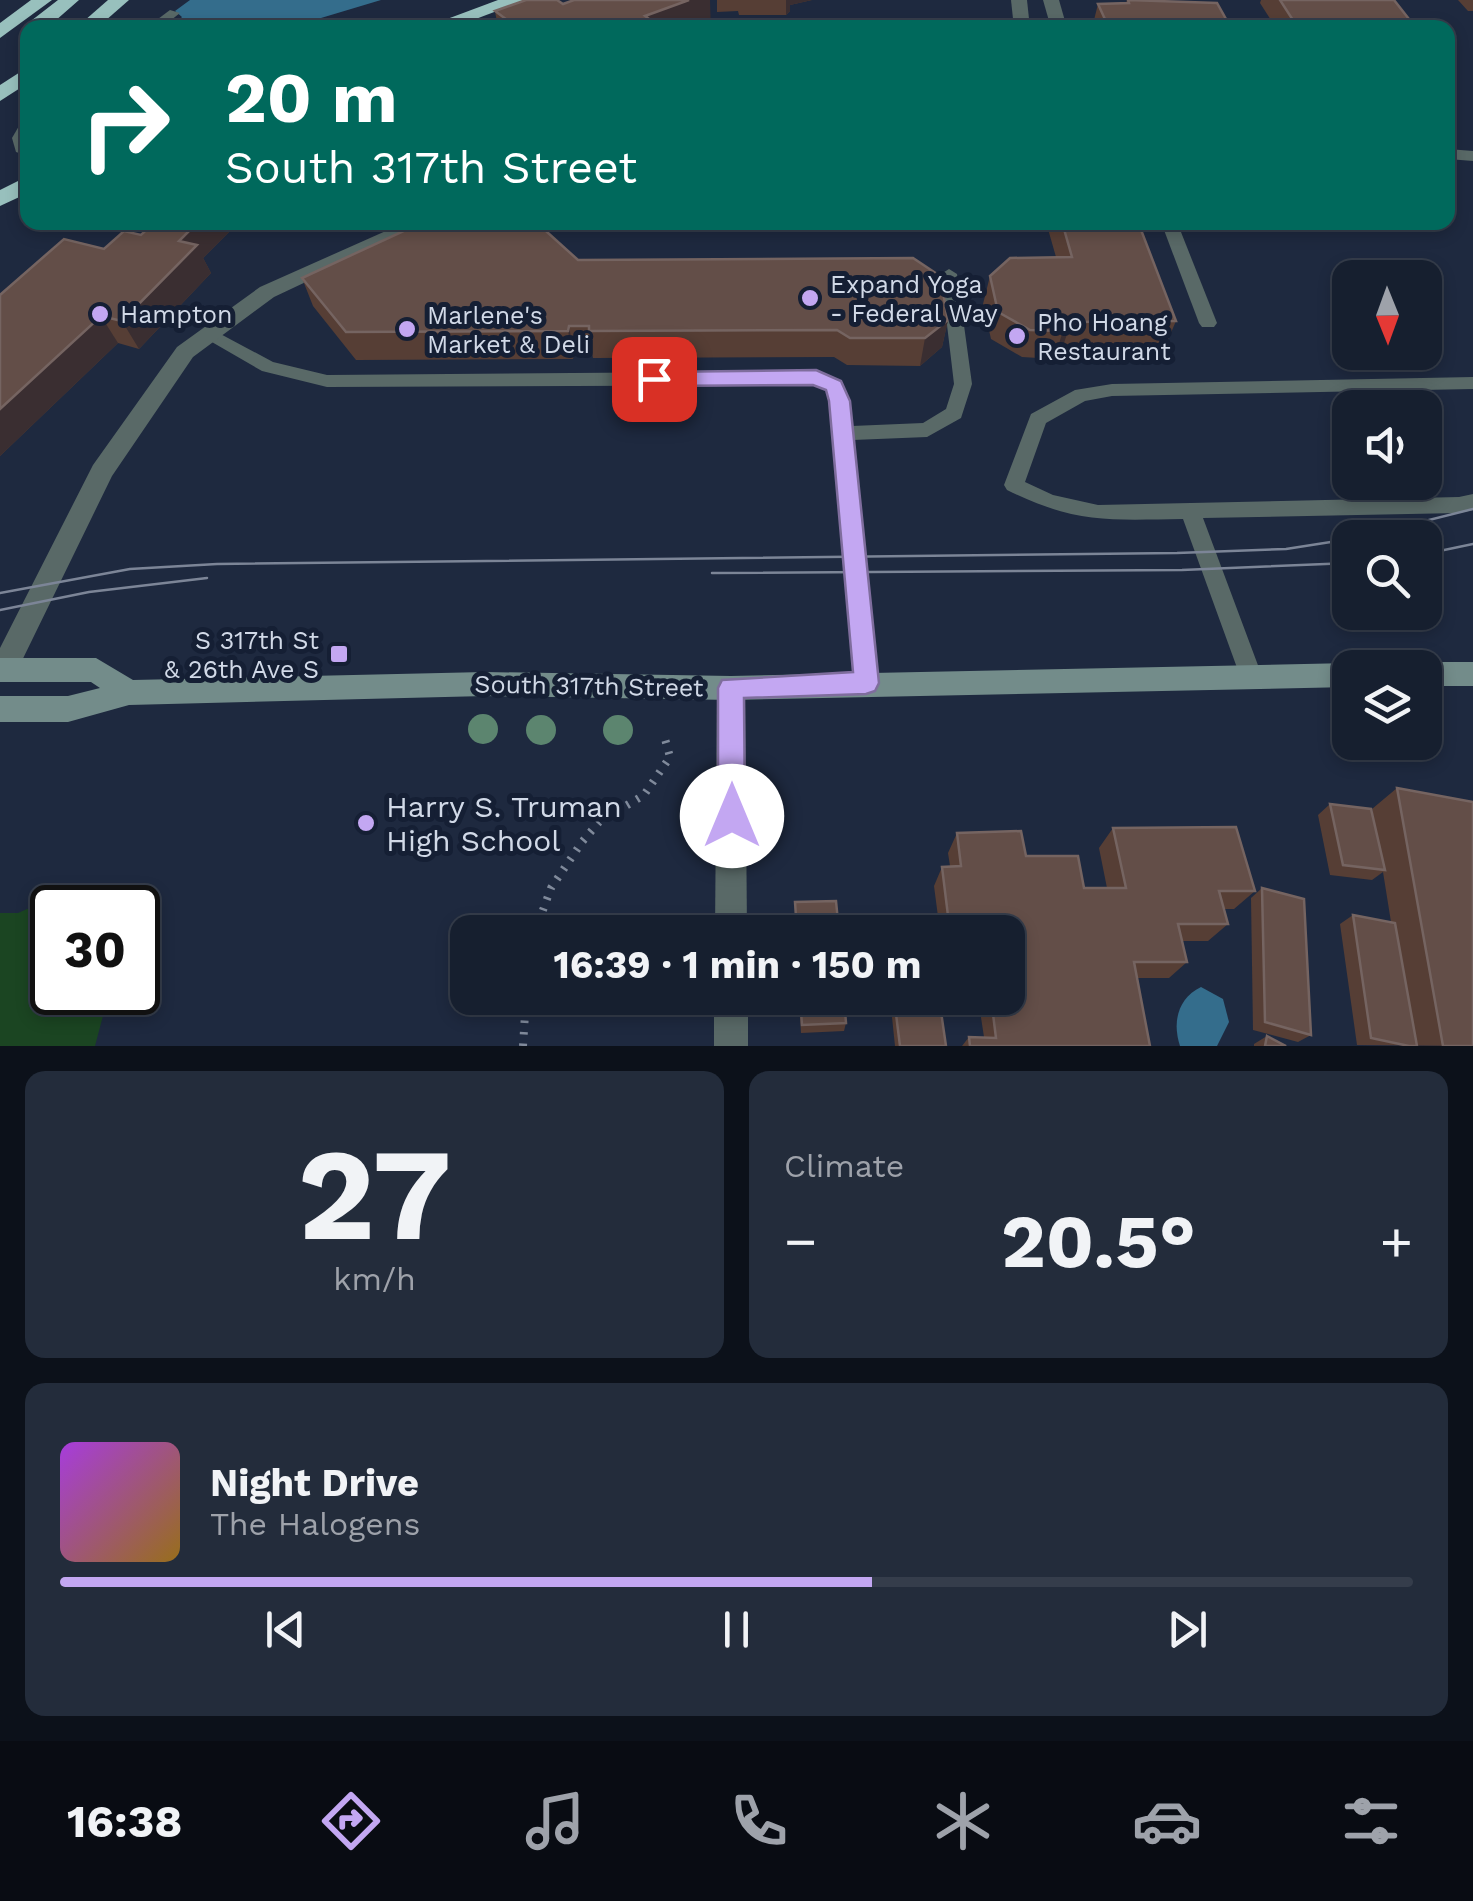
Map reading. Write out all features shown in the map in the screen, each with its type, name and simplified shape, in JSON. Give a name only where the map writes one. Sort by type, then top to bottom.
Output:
[{"type":"highway","points":[[0,32],[43,0]]},
{"type":"highway","points":[[44,20],[70,0]]},
{"type":"highway","points":[[95,20],[120,0]]},
{"type":"highway","points":[[456,20],[517,0]]},
{"type":"highway","points":[[0,54],[20,38]]},
{"type":"highway","points":[[0,95],[20,79]]},
{"type":"street","points":[[128,694],[96,670],[1,670],[102,472],[185,352],[207,334],[267,292],[406,230]]},
{"type":"street","points":[[1442,674],[1473,674]]},
{"type":"street","name":"South 317th Street","points":[[0,709],[68,709],[128,694],[485,684],[731,688],[1332,675]]},
{"type":"street","points":[[731,688],[731,915]]},
{"type":"street","points":[[731,1015],[731,1046]]},
{"type":"lane","points":[[165,20],[174,14]]},
{"type":"lane","points":[[1172,230],[1208,323]]},
{"type":"lane","points":[[844,432],[927,430],[954,412],[963,384],[948,274]]},
{"type":"lane","points":[[207,334],[268,367],[326,381],[816,378],[836,388],[844,432],[866,683]]},
{"type":"lane","points":[[1473,382],[1112,390],[1081,395],[1038,419],[1014,486],[1076,511],[1473,502]]},
{"type":"lane","points":[[1190,510],[1251,676]]},
{"type":"path","points":[[541,915],[551,888],[598,822],[644,795],[670,757],[665,739]]},
{"type":"path","points":[[523,1046],[525,1015]]},
{"type":"green space","points":[[30,908],[30,1015],[103,1015],[95,1046],[0,1046],[0,913],[18,913]]},
{"type":"water","points":[[190,0],[381,0],[314,20],[179,20],[182,17],[175,11]]},
{"type":"water","points":[[1201,987],[1223,999],[1229,1022],[1217,1046],[1180,1046],[1179,1012],[1187,997]]},
{"type":"building","points":[[526,0],[557,0],[563,4],[574,0],[689,0],[645,16],[650,20],[507,20],[495,11]]},
{"type":"building","points":[[1128,0],[1217,3],[1227,20],[1105,20],[1098,4],[1129,3]]},
{"type":"building","points":[[1280,0],[1394,0],[1410,20],[1293,20]]},
{"type":"building","points":[[146,230],[190,230],[179,241],[197,245],[122,321],[101,316],[0,409],[0,295],[64,239],[104,249],[124,231],[141,235]]},
{"type":"building","points":[[406,230],[545,230],[578,260],[913,258],[940,276],[948,320],[925,338],[850,338],[837,330],[589,331],[589,326],[569,326],[568,331],[346,332],[302,278]]},
{"type":"building","points":[[1064,230],[1141,230],[1176,321],[1071,322],[1063,331],[1030,330],[998,312],[990,276],[1010,258],[1072,257]]},
{"type":"building","points":[[1397,788],[1473,802],[1473,1046],[1443,1046]]},
{"type":"building","points":[[1330,804],[1371,809],[1385,870],[1343,865]]},
{"type":"building","points":[[1236,827],[1255,891],[1219,891],[1228,924],[1178,924],[1187,962],[1134,962],[1150,1046],[970,1046],[969,1037],[996,1038],[993,1015],[1025,1015],[1025,915],[948,915],[942,867],[961,866],[957,833],[1021,831],[1026,856],[1078,856],[1084,888],[1126,888],[1113,828]]},
{"type":"building","points":[[1262,888],[1304,899],[1311,1035],[1265,1022]]},
{"type":"building","points":[[836,901],[837,915],[796,915],[795,902]]},
{"type":"building","points":[[1353,915],[1395,923],[1417,1046],[1371,1038]]},
{"type":"building","points":[[801,1015],[845,1015],[846,1023],[802,1025]]},
{"type":"building","points":[[896,1015],[941,1015],[946,1046],[900,1046]]},
{"type":"building","points":[[1267,1036],[1286,1046],[1265,1046]]},
{"type":"tram line","points":[[1429,520],[1473,509]]},
{"type":"tram line","points":[[0,593],[130,569],[217,564],[1177,553],[1286,549],[1332,542]]},
{"type":"tram line","points":[[1442,550],[1473,544]]},
{"type":"tram line","points":[[712,573],[1182,570],[1332,564]]},
{"type":"tram line","points":[[0,610],[89,592],[207,578]]},
{"type":"place","name":"Expand Yoga - Federal Way","points":[[810,298]]},
{"type":"place","name":"Hampton","points":[[100,314]]},
{"type":"place","name":"Marlene's Market & Deli","points":[[407,329]]},
{"type":"place","name":"Pho Hoang Restaurant","points":[[1017,336]]},
{"type":"place","name":"S 317th St & 26th Ave S","points":[[339,654]]},
{"type":"place","name":"Harry S. Truman High School","points":[[366,823]]},
{"type":"route","points":[[654,379],[816,378],[834,386],[840,401],[866,683],[731,688],[732,816]]}]
